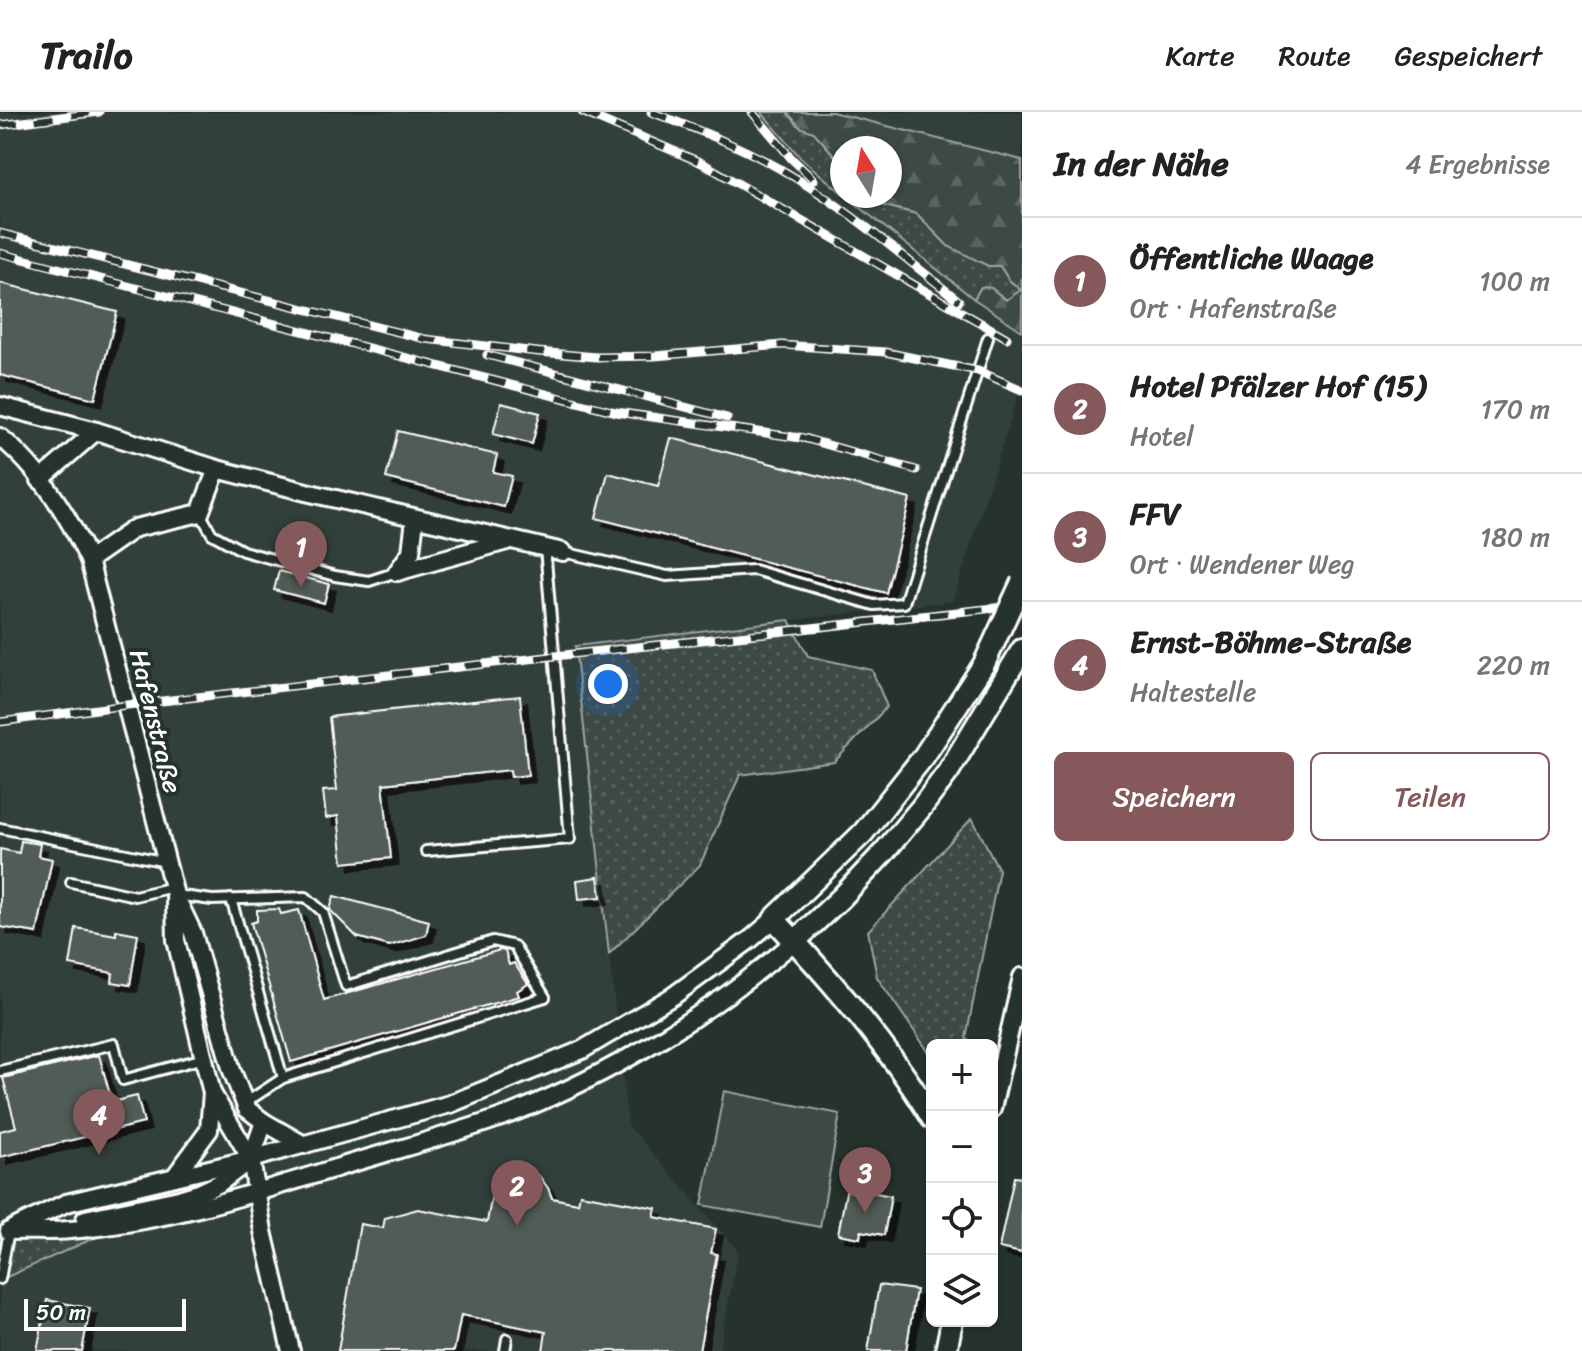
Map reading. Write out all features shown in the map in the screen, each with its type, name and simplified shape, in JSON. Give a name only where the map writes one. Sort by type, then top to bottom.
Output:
[{"type":"street","points":[[0,406],[96,431],[217,469],[415,519],[563,552]]},
{"type":"street","points":[[40,480],[96,431]]},
{"type":"street","name":"Hafenstraße","points":[[0,437],[58,503],[75,529],[89,560],[174,891],[193,933],[216,1019],[247,1109],[304,1145]]},
{"type":"street","points":[[89,560],[135,528],[200,513],[217,469]]},
{"type":"street","points":[[397,572],[411,552],[415,519]]},
{"type":"street","points":[[397,572],[510,541]]},
{"type":"street","points":[[5,1231],[66,1203],[251,1159],[450,1104],[582,1050],[673,996],[751,939],[863,833],[924,756],[984,664],[1022,582]]},
{"type":"street","points":[[5,1231],[69,1230],[128,1223],[256,1193],[483,1123],[593,1077],[709,1007],[770,962],[842,897],[885,851],[948,772],[1019,656]]},
{"type":"street","name":"Hafenstraße","points":[[174,891],[176,940],[212,1093],[209,1130],[175,1176]]},
{"type":"street","points":[[774,919],[878,1041],[928,1111]]},
{"type":"street","points":[[998,1083],[1022,977]]},
{"type":"street","name":"Hafenstraße","points":[[212,1093],[251,1159]]},
{"type":"street","points":[[264,1122],[251,1159],[266,1245],[291,1351]]},
{"type":"street","points":[[5,1231],[81,1220],[199,1193],[218,1184],[251,1159]]},
{"type":"street","points":[[946,1351],[951,1327]]},
{"type":"lane","points":[[563,552],[667,576],[754,570],[874,605],[904,603],[988,338]]},
{"type":"lane","points":[[200,513],[212,534],[243,551],[335,576],[369,581],[397,572]]},
{"type":"lane","points":[[426,851],[570,839],[545,548]]},
{"type":"lane","points":[[0,828],[167,863]]},
{"type":"lane","points":[[71,882],[135,896],[174,891],[212,900],[306,897],[323,912],[346,986],[493,941],[514,946],[545,997],[283,1078],[245,1103]]},
{"type":"lane","points":[[231,899],[283,1078]]},
{"type":"lane","points":[[0,1071],[114,1044],[123,1080],[204,1058]]},
{"type":"lane","points":[[0,1279],[5,1231]]},
{"type":"lane","points":[[505,1351],[507,1339]]},
{"type":"shaded area","points":[[0,112],[1022,112],[1022,383],[953,601],[575,646],[628,1125],[738,1251],[719,1351],[0,1351]]},
{"type":"green space","points":[[761,112],[787,112],[800,127],[814,132],[830,150],[830,183],[801,158]]},
{"type":"green space","points":[[787,112],[832,112],[1022,160],[1022,331],[974,299],[981,287],[991,288],[1006,300],[1021,290],[1009,280],[1000,266],[988,266],[948,246],[917,214],[894,208],[902,208],[902,136],[830,136],[830,150],[814,132],[800,127]]},
{"type":"green space","points":[[861,208],[894,208],[917,214],[948,246],[1000,266],[1009,280],[1021,290],[1007,300],[991,288],[981,287],[974,299]]},
{"type":"green space","points":[[789,620],[808,656],[872,670],[887,707],[834,762],[740,775],[700,865],[609,954],[575,646]]},
{"type":"green space","points":[[972,818],[999,870],[967,1039],[926,1039],[926,1048],[877,977],[868,931]]},
{"type":"green space","points":[[724,1091],[840,1114],[820,1227],[702,1205]]},
{"type":"green space","points":[[128,1223],[0,1280],[0,1232]]},
{"type":"building","points":[[0,283],[117,312],[95,399],[0,375]]},
{"type":"building","points":[[501,403],[540,413],[532,444],[493,434]]},
{"type":"building","points":[[398,431],[497,455],[493,472],[512,476],[504,507],[386,478]]},
{"type":"building","points":[[671,438],[910,499],[886,593],[596,518],[608,473],[658,486]]},
{"type":"building","points":[[279,571],[329,584],[324,603],[274,590]]},
{"type":"building","points":[[520,696],[528,775],[511,777],[510,770],[383,784],[391,858],[343,863],[338,816],[326,818],[323,791],[337,790],[329,717]]},
{"type":"building","points":[[21,841],[40,844],[38,856],[52,859],[37,933],[0,927],[0,849],[19,853]]},
{"type":"building","points":[[598,877],[601,897],[579,899],[577,880]]},
{"type":"building","points":[[334,896],[429,921],[426,935],[389,946],[357,937],[330,910]]},
{"type":"building","points":[[279,909],[281,914],[299,910],[324,1000],[500,950],[505,951],[509,965],[514,963],[528,984],[517,991],[519,996],[291,1062],[251,923],[257,921],[257,910]]},
{"type":"building","points":[[76,928],[116,935],[116,930],[138,934],[130,985],[112,982],[113,973],[70,965]]},
{"type":"building","points":[[99,1055],[112,1102],[137,1096],[144,1123],[0,1157],[0,1131],[16,1127],[3,1078]]},
{"type":"building","points":[[524,1172],[539,1176],[552,1198],[578,1203],[580,1194],[656,1208],[654,1217],[716,1229],[711,1253],[717,1254],[699,1351],[543,1351],[546,1332],[461,1315],[454,1351],[338,1351],[360,1224],[383,1228],[385,1218],[418,1209],[487,1222],[494,1184],[502,1186]]},
{"type":"building","points":[[1014,1177],[1022,1178],[1022,1253],[999,1248]]},
{"type":"building","points":[[847,1187],[891,1196],[884,1235],[861,1231],[860,1238],[838,1234]]},
{"type":"building","points":[[879,1285],[916,1290],[906,1351],[868,1351]]},
{"type":"building","points":[[47,1300],[90,1308],[82,1351],[37,1351]]},
{"type":"railway","points":[[0,125],[99,112]]},
{"type":"railway","points":[[582,112],[702,163],[1007,338]]},
{"type":"railway","points":[[651,112],[744,150],[797,179],[859,222],[959,301]]},
{"type":"railway","points":[[752,112],[814,180]]},
{"type":"railway","points":[[0,233],[425,339],[597,357],[655,356],[782,345],[885,352],[978,371],[1022,390]]},
{"type":"railway","points":[[0,253],[616,412],[808,439]]},
{"type":"railway","points":[[487,355],[727,418]]},
{"type":"railway","points":[[800,437],[916,470]]},
{"type":"railway","points":[[0,722],[555,656],[1022,605]]},
{"type":"place","name":"Öffentliche Waage","points":[[301,587]]},
{"type":"place","name":"Ernst-Böhme-Straße","points":[[99,1155]]},
{"type":"place","name":"FFV","points":[[865,1213]]},
{"type":"place","name":"Hotel Pfälzer Hof (15)","points":[[517,1226]]}]
